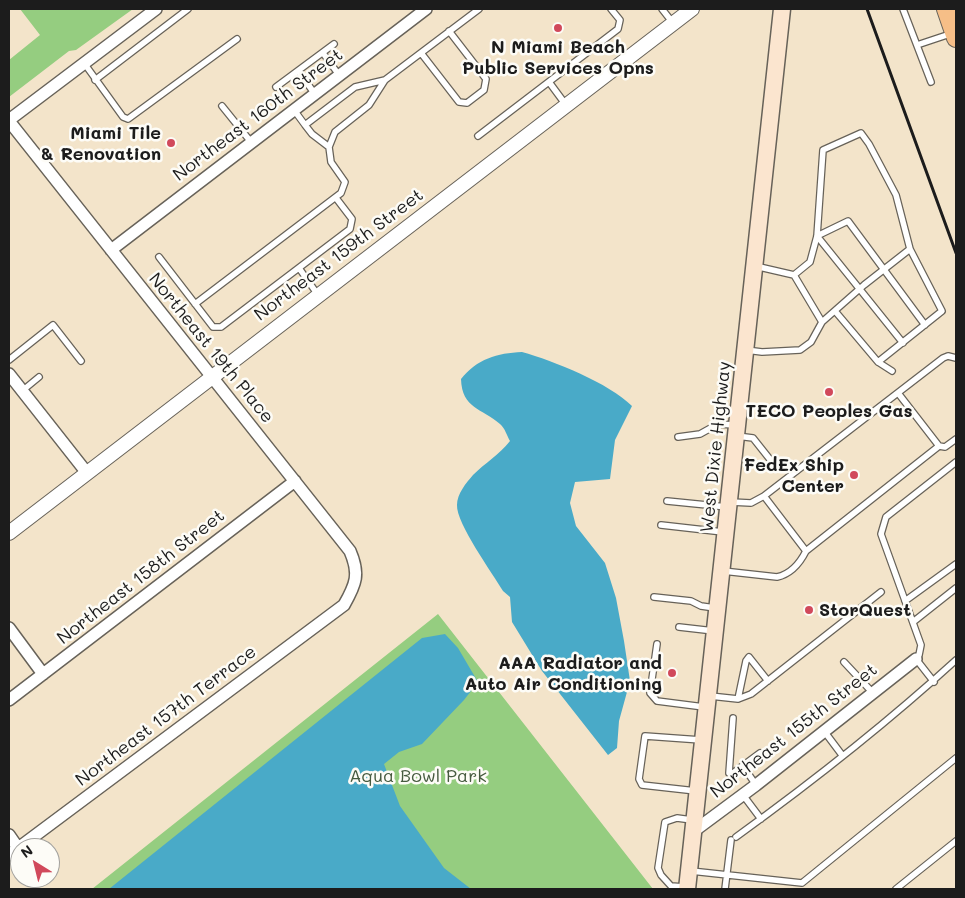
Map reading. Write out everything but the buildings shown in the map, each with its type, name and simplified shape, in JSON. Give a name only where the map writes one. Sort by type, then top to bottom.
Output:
[{"type":"main road","name":"West Dixie Highway","points":[[687,888],[738,431],[782,9]]},
{"type":"main road","points":[[946,9],[956,34]]},
{"type":"street","points":[[9,121],[156,9]]},
{"type":"street","name":"Northeast 160th Street","points":[[111,250],[426,9]]},
{"type":"street","name":"Northeast 159th Street","points":[[9,533],[692,9]]},
{"type":"street","name":"Northeast 19th Place","points":[[9,121],[350,550],[356,564],[356,581],[344,605]]},
{"type":"street","points":[[9,374],[87,473]]},
{"type":"street","name":"Northeast 158th Street","points":[[9,700],[295,481]]},
{"type":"street","name":"Northeast 157th Terrace","points":[[33,838],[344,605]]},
{"type":"street","points":[[9,628],[44,674]]},
{"type":"street","name":"Northeast 155th Street","points":[[694,826],[743,795],[916,659]]},
{"type":"lane","points":[[95,80],[188,9]]},
{"type":"lane","points":[[195,304],[336,198],[345,187],[345,182],[333,166],[329,147],[334,132],[370,105],[385,80],[479,9]]},
{"type":"lane","points":[[478,136],[618,29],[620,20],[611,9]]},
{"type":"lane","points":[[662,9],[673,23]]},
{"type":"lane","points":[[904,9],[930,82]]},
{"type":"lane","points":[[421,53],[459,102],[467,103],[484,90],[487,85],[486,80],[449,31]]},
{"type":"lane","points":[[917,45],[956,34]]},
{"type":"lane","points":[[84,63],[124,117],[128,119],[237,38]]},
{"type":"lane","points":[[276,87],[334,44]]},
{"type":"lane","points":[[322,53],[339,75]]},
{"type":"lane","points":[[298,71],[315,94]]},
{"type":"lane","points":[[305,125],[355,87],[385,80]]},
{"type":"lane","points":[[549,82],[566,105]]},
{"type":"lane","points":[[222,106],[251,142]]},
{"type":"lane","points":[[294,110],[312,134],[329,147]]},
{"type":"lane","points":[[794,275],[810,262],[817,236],[823,150],[861,134],[869,144],[896,195],[910,249],[942,310],[878,362]]},
{"type":"lane","points":[[159,257],[213,327],[221,327],[350,229],[352,219],[336,198]]},
{"type":"lane","points":[[817,236],[848,222],[925,325]]},
{"type":"lane","points":[[817,236],[903,343]]},
{"type":"lane","points":[[746,350],[762,352],[800,350],[811,342],[822,322],[910,249]]},
{"type":"lane","points":[[755,266],[794,275],[822,322]]},
{"type":"lane","points":[[299,268],[318,295]]},
{"type":"lane","points":[[836,311],[878,362],[892,371]]},
{"type":"lane","points":[[9,360],[52,325],[81,360]]},
{"type":"lane","points":[[667,501],[729,504],[751,503],[764,496],[943,358],[948,356],[956,358]]},
{"type":"lane","points":[[22,391],[39,377]]},
{"type":"lane","points":[[898,393],[939,446]]},
{"type":"lane","points":[[678,437],[700,434],[718,424],[753,438],[776,467]]},
{"type":"lane","points":[[722,571],[777,577],[784,575],[797,565],[806,551],[939,446],[944,447],[956,439]]},
{"type":"lane","points":[[934,682],[916,659],[919,655],[921,644],[882,543],[882,527],[886,517],[956,462]]},
{"type":"lane","points":[[764,496],[806,551]]},
{"type":"lane","points":[[661,525],[726,532]]},
{"type":"lane","points":[[905,601],[956,564]]},
{"type":"lane","points":[[913,622],[956,588]]},
{"type":"lane","points":[[657,644],[650,693],[652,698],[657,701],[738,699],[751,694],[881,592]]},
{"type":"lane","points":[[654,597],[692,601],[700,606],[718,608]]},
{"type":"lane","points":[[679,627],[716,631]]},
{"type":"lane","points":[[738,699],[746,661],[749,657],[768,681]]},
{"type":"lane","points":[[725,889],[733,839],[934,682],[956,660]]},
{"type":"lane","points":[[844,662],[873,692]]},
{"type":"lane","points":[[733,718],[729,773],[733,773],[760,753]]},
{"type":"lane","points":[[824,731],[842,755]]},
{"type":"lane","points":[[698,792],[642,785],[638,779],[645,736],[704,740]]},
{"type":"lane","points":[[690,871],[802,886],[956,758]]},
{"type":"lane","points":[[743,766],[756,785]]},
{"type":"lane","points":[[743,795],[761,819]]},
{"type":"lane","points":[[687,888],[670,886],[658,868],[665,822],[677,818],[694,826]]},
{"type":"lane","points":[[896,889],[956,841]]},
{"type":"green space","points":[[20,9],[133,9],[76,50],[69,51],[9,97],[9,60],[40,35]]},
{"type":"green space","name":"Aqua Bowl Park","points":[[438,614],[653,889],[92,889]]},
{"type":"water","points":[[522,352],[565,367],[596,381],[622,397],[632,406],[615,440],[610,479],[575,482],[570,503],[576,526],[605,563],[616,598],[624,641],[630,681],[619,721],[617,748],[608,755],[542,671],[512,622],[510,597],[503,591],[468,536],[458,513],[457,501],[465,485],[473,475],[510,441],[500,424],[469,402],[462,389],[461,379],[474,366],[488,358]]},
{"type":"water","points":[[445,634],[458,648],[478,682],[464,700],[422,744],[399,752],[384,764],[400,806],[444,868],[471,889],[109,889],[422,638]]},
{"type":"railway","points":[[867,9],[956,253]]},
{"type":"place","name":"N Miami Beach Public Services Opns","points":[[558,28]]},
{"type":"place","name":"Miami Tile & Renovation","points":[[171,143]]},
{"type":"place","name":"TECO Peoples Gas","points":[[829,392]]},
{"type":"place","name":"FedEx Ship Center","points":[[854,475]]},
{"type":"place","name":"StorQuest","points":[[809,610]]},
{"type":"place","name":"AAA Radiator and Auto Air Conditioning","points":[[672,673]]}]
